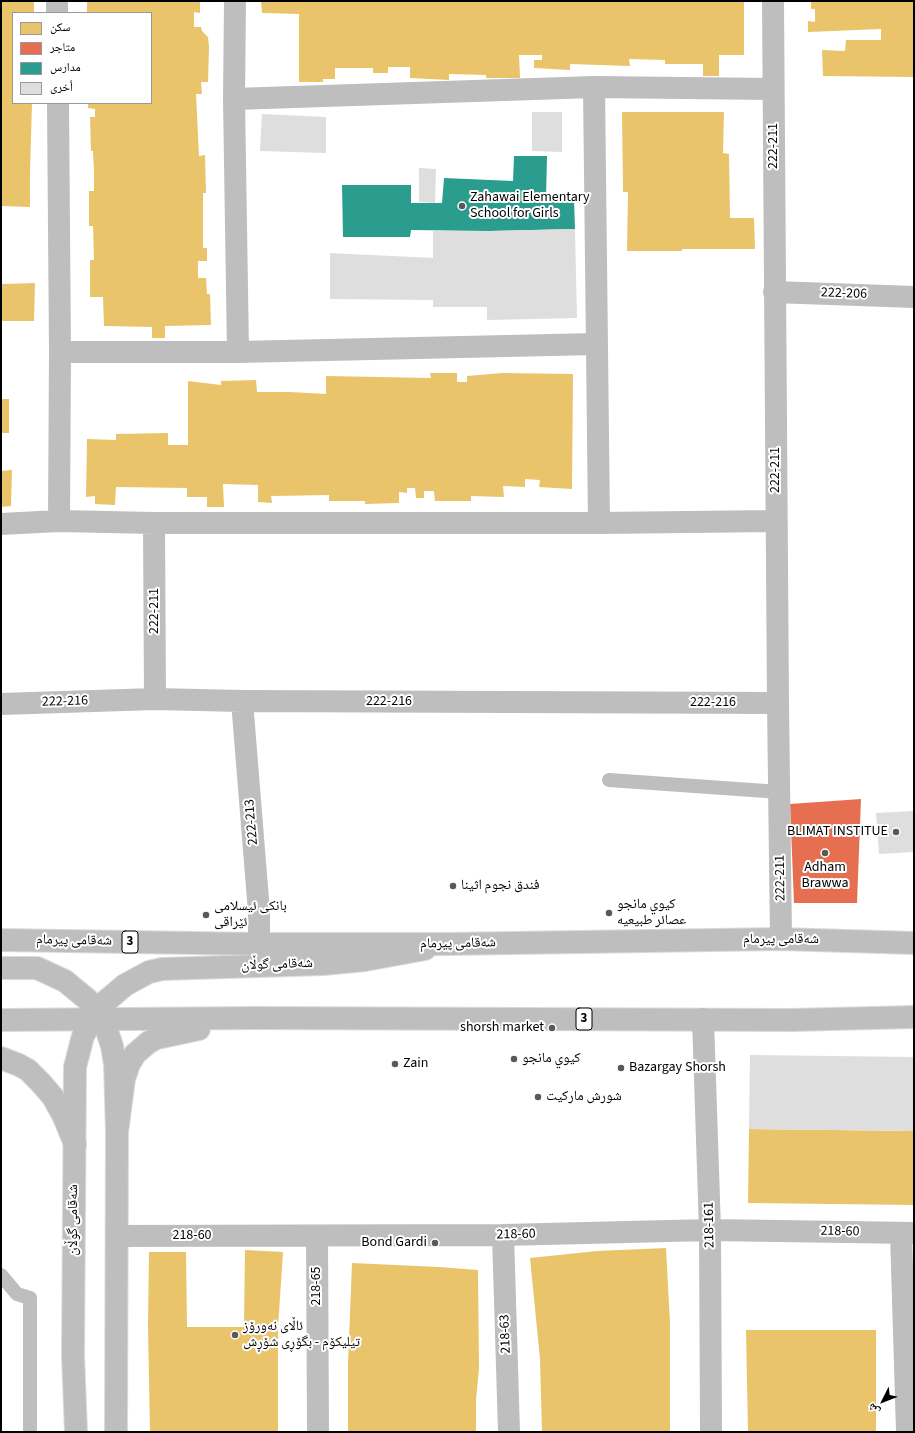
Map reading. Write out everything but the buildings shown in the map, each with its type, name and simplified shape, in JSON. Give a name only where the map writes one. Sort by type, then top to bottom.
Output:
[{"type":"main road","points":[[57,1],[58,12]]},
{"type":"main road","points":[[235,1],[234,99],[238,352]]},
{"type":"main road","name":"222-211","points":[[773,1],[774,292],[781,939]]},
{"type":"main road","points":[[234,99],[594,87],[773,89]]},
{"type":"main road","points":[[594,87],[599,523]]},
{"type":"main road","points":[[58,104],[60,352],[59,521]]},
{"type":"main road","name":"222-206","points":[[774,292],[914,297]]},
{"type":"main road","points":[[60,352],[238,352],[596,344]]},
{"type":"main road","points":[[1,524],[59,521],[154,523],[599,523],[776,521]]},
{"type":"main road","name":"222-211","points":[[154,523],[155,699]]},
{"type":"main road","name":"222-216","points":[[1,704],[155,699],[242,701],[778,703]]},
{"type":"main road","name":"222-213","points":[[242,701],[259,912],[259,944]]},
{"type":"main road","name":"شەقامی پیرمام","points":[[1,940],[259,944],[446,944],[781,939],[914,943]]},
{"type":"main road","name":"شەقامی گوڵان","points":[[76,1432],[73,1355],[75,1068],[83,1036],[97,1017],[105,1002],[125,985],[149,972],[162,968],[323,964],[365,960],[446,944]]},
{"type":"main road","points":[[1,968],[37,968],[65,980],[88,1000],[109,1037],[114,1055],[117,1236],[116,1432]]},
{"type":"main road","name":"3","points":[[1,1020],[97,1017],[790,1020],[914,1017]]},
{"type":"main road","points":[[116,1132],[127,1070],[135,1054],[141,1048],[153,1040],[165,1035],[254,1018]]},
{"type":"main road","name":"218-161","points":[[703,1019],[710,1230],[711,1432]]},
{"type":"main road","points":[[1,1058],[28,1070],[41,1082],[64,1117],[75,1144]]},
{"type":"main road","name":"218-60","points":[[117,1236],[503,1235],[710,1230],[907,1233]]},
{"type":"main road","points":[[907,1233],[907,1432]]},
{"type":"main road","name":"218-63","points":[[503,1235],[509,1432]]},
{"type":"main road","name":"218-65","points":[[317,1236],[318,1432]]},
{"type":"lane","points":[[609,780],[780,792]]},
{"type":"lane","points":[[1,1275],[17,1294],[30,1298],[30,1432]]},
{"type":"place","name":"Zahawai Elementary School for Girls","points":[[462,206]]},
{"type":"place","name":"BLIMAT INSTITUE","points":[[896,832]]},
{"type":"place","name":"Adham Brawwa","points":[[825,853]]},
{"type":"place","name":"فندق نجوم اثينا","points":[[453,886]]},
{"type":"place","name":"كيوي مانجو عصائر طبيعيه","points":[[609,913]]},
{"type":"place","name":"بانکی ئیسلامی ئێراقی","points":[[206,915]]},
{"type":"place","name":"shorsh market","points":[[552,1028]]},
{"type":"place","name":"كيوي مانجو","points":[[514,1059]]},
{"type":"place","name":"Zain","points":[[395,1064]]},
{"type":"place","name":"Bazargay Shorsh","points":[[621,1068]]},
{"type":"place","name":"شورش ماركيت","points":[[538,1097]]},
{"type":"place","name":"Bond Gardi","points":[[435,1243]]},
{"type":"place","name":"ئاڵای نەورۆز تیلیکۆم - بگۆڕی شۆڕش","points":[[235,1335]]}]
